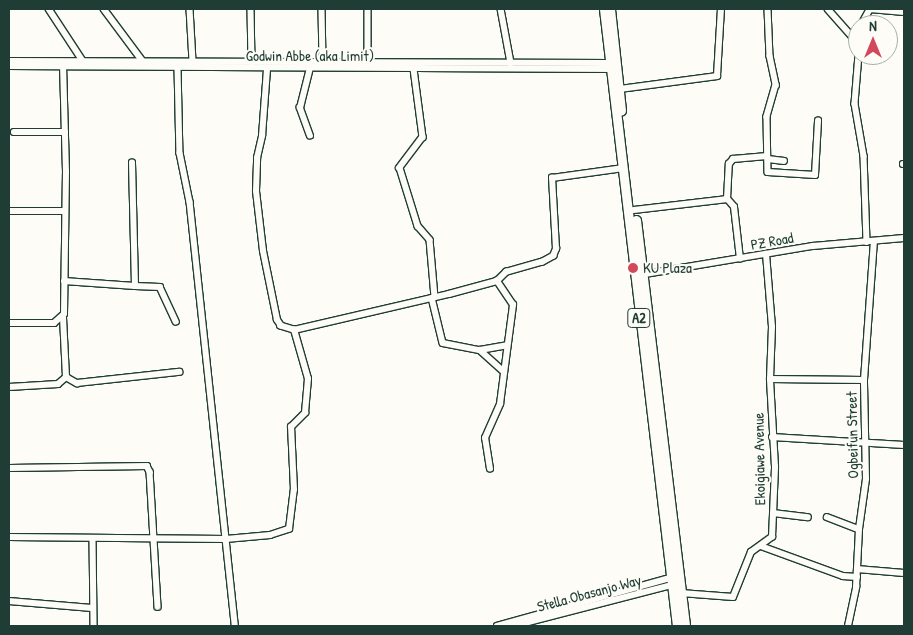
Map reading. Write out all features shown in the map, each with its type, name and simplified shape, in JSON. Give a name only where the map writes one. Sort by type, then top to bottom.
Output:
[{"type":"highway","name":"A2","points":[[604,9],[620,89],[634,210],[644,274],[685,626]]},
{"type":"highway","name":"A2","points":[[610,9],[622,168],[631,221],[634,275],[677,626]]},
{"type":"street","points":[[49,9],[83,61]]},
{"type":"street","points":[[104,9],[142,60]]},
{"type":"street","points":[[190,9],[193,61]]},
{"type":"street","points":[[251,9],[252,62]]},
{"type":"street","points":[[322,9],[324,63]]},
{"type":"street","points":[[368,9],[368,63]]},
{"type":"street","points":[[501,9],[511,63]]},
{"type":"street","points":[[620,89],[717,76],[721,9]]},
{"type":"street","points":[[768,9],[770,56],[776,85],[767,117],[769,172],[815,175],[818,121]]},
{"type":"street","points":[[828,9],[848,32]]},
{"type":"street","points":[[870,9],[904,12]]},
{"type":"street","name":"Godwin Abbe (aka Limit)","points":[[9,61],[63,65],[130,64],[142,60],[324,63],[511,63],[614,66]]},
{"type":"street","name":"Godwin Abbe (aka Limit)","points":[[63,65],[83,61],[178,68],[267,69],[614,66]]},
{"type":"street","points":[[63,65],[65,132],[63,318],[66,377]]},
{"type":"street","name":"Ogbeifun Street","points":[[848,626],[857,577],[859,529],[866,479],[864,380],[871,242],[864,156],[854,104],[858,65]]},
{"type":"street","points":[[178,68],[180,153],[190,202],[235,626]]},
{"type":"street","points":[[310,68],[300,108],[310,136]]},
{"type":"street","points":[[267,69],[256,191],[277,320],[281,326],[294,330],[434,298],[497,281],[506,272],[542,262],[553,256],[556,249],[552,178],[622,168]]},
{"type":"street","points":[[414,69],[423,137],[400,168],[418,226],[430,240],[434,298],[443,343],[480,350],[507,345]]},
{"type":"street","points":[[14,132],[65,132]]},
{"type":"street","points":[[740,259],[734,208],[727,199],[731,160],[768,158],[784,161]]},
{"type":"street","points":[[132,163],[135,286]]},
{"type":"street","points":[[634,210],[727,199]]},
{"type":"street","points":[[9,212],[64,211]]},
{"type":"street","name":"PZ Road","points":[[634,275],[766,254],[904,238]]},
{"type":"street","name":"Ekoigiawe Avenue","points":[[681,593],[733,597],[750,552],[772,537],[775,467],[770,379],[772,327],[766,254]]},
{"type":"street","points":[[64,281],[160,287],[176,321]]},
{"type":"street","points":[[490,469],[485,438],[500,404],[513,305],[497,281]]},
{"type":"street","points":[[9,323],[54,323],[63,318]]},
{"type":"street","points":[[9,537],[93,540],[153,538],[226,539],[270,535],[289,529],[292,522],[291,427],[305,413],[308,380],[294,330]]},
{"type":"street","points":[[480,350],[503,371]]},
{"type":"street","points":[[66,377],[77,383],[179,372]]},
{"type":"street","points":[[9,387],[58,384],[66,377]]},
{"type":"street","points":[[770,379],[864,380]]},
{"type":"street","points":[[772,437],[864,445],[904,445]]},
{"type":"street","points":[[9,468],[147,466],[150,472],[158,608]]},
{"type":"street","points":[[773,512],[808,517]]},
{"type":"street","points":[[827,517],[859,529]]},
{"type":"street","points":[[93,540],[92,608],[94,626]]},
{"type":"street","points":[[761,546],[843,576],[857,577]]},
{"type":"street","points":[[857,569],[904,573]]},
{"type":"street","points":[[497,626],[670,581]]},
{"type":"street","name":"Stella Obasanjo Way","points":[[513,626],[670,581]]},
{"type":"street","points":[[9,601],[92,608]]},
{"type":"place","name":"KU Plaza","points":[[633,268]]}]
